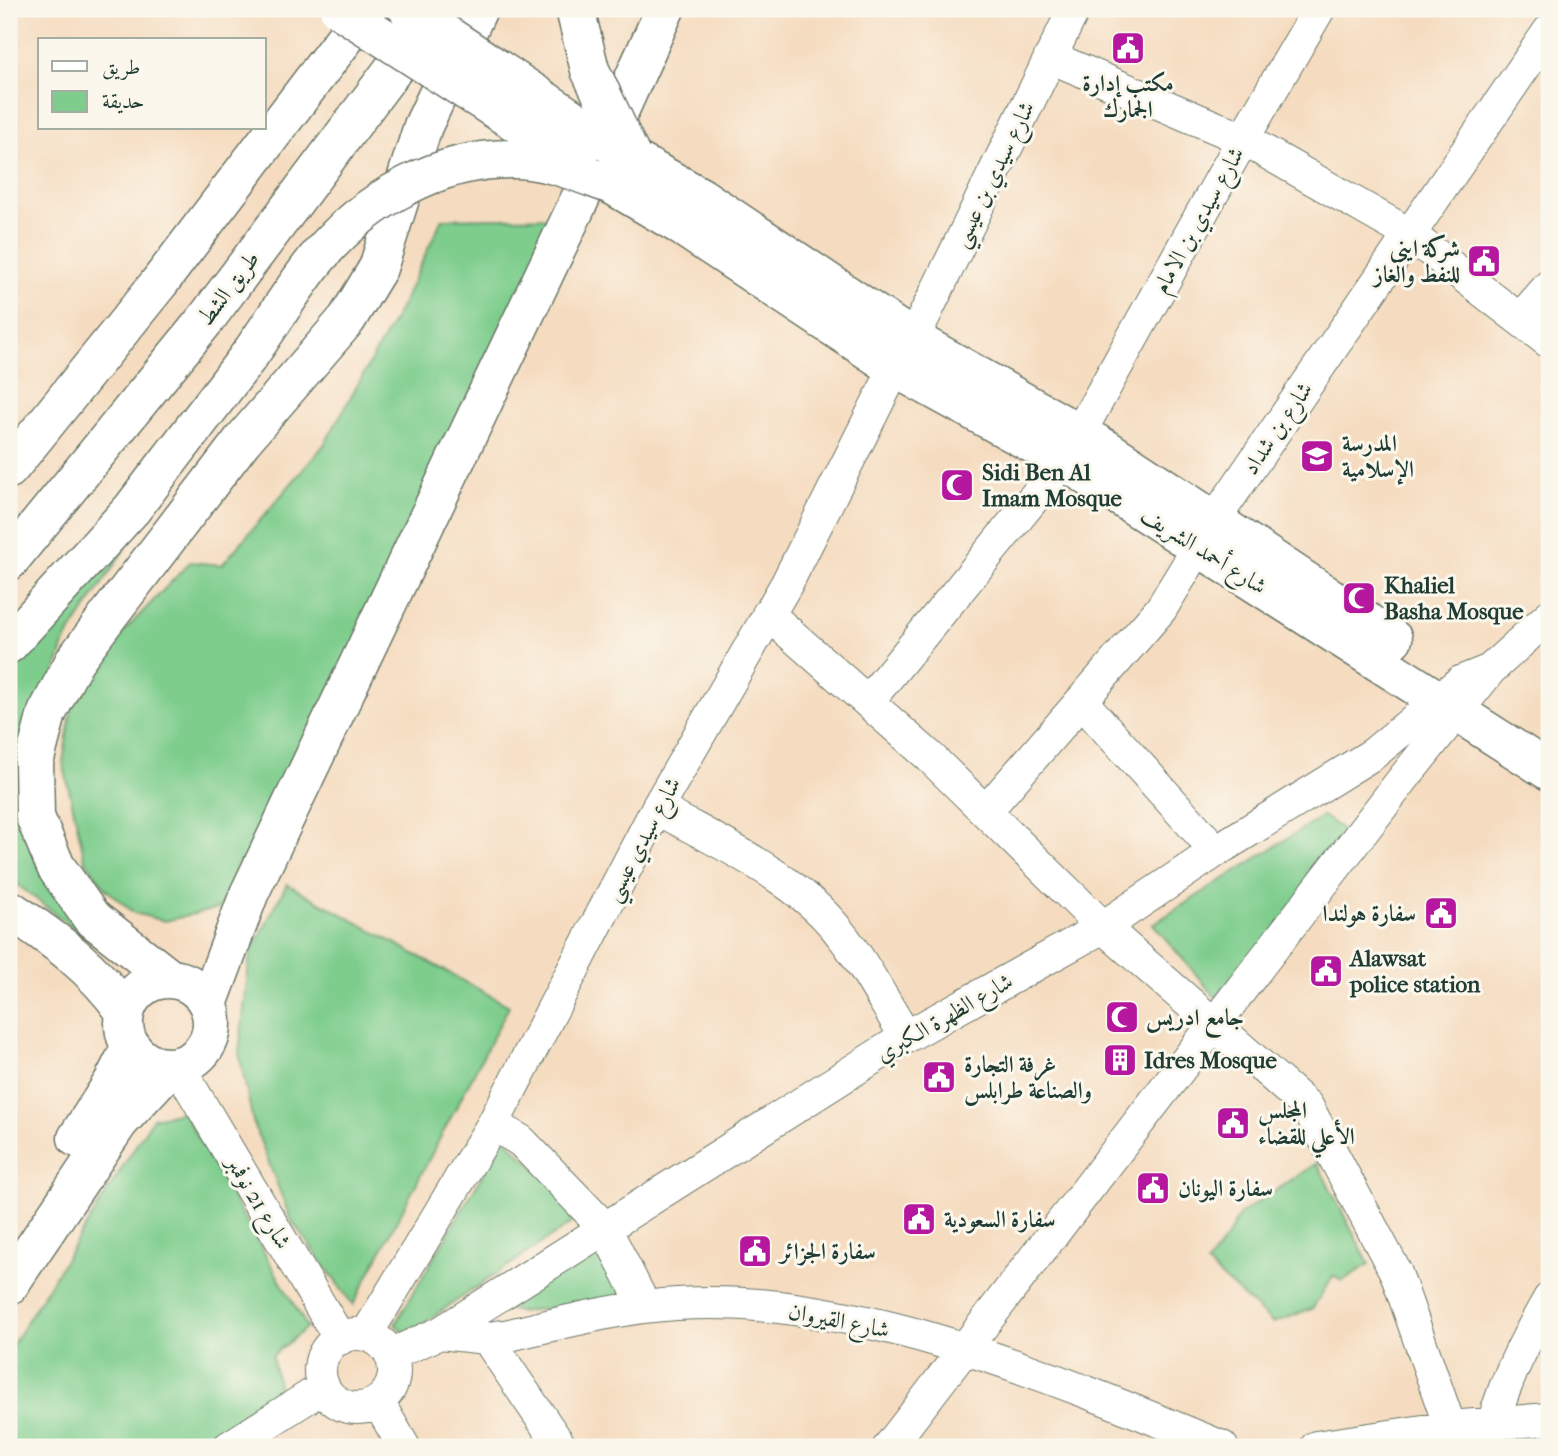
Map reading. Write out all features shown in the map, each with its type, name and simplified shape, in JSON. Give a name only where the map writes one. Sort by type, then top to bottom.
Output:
[{"type":"main road","points":[[339,9],[622,171]]},
{"type":"main road","points":[[9,470],[159,283],[367,9]]},
{"type":"main road","points":[[408,9],[622,171]]},
{"type":"main road","name":"طريق الشط","points":[[9,561],[206,319],[438,9]]},
{"type":"main road","points":[[9,1285],[118,1122],[174,1067],[188,1062],[205,1047],[212,1026],[208,1004],[195,987],[172,979],[92,916],[56,867],[35,817],[34,763],[47,713],[75,660],[108,615],[242,440],[347,318],[378,268],[423,127],[478,9]]},
{"type":"main road","points":[[575,9],[590,70],[622,171]]},
{"type":"main road","points":[[208,1004],[250,894],[579,201],[665,9]]},
{"type":"main road","points":[[9,643],[132,509],[248,357],[320,255],[381,198],[453,165],[515,159],[556,166],[622,171]]},
{"type":"main road","name":"شارع أحمد الشريف","points":[[622,171],[690,210],[904,354],[1072,447],[1208,535],[1549,744]]},
{"type":"main road","name":"شارع أحمد الشريف","points":[[1464,691],[1549,771]]},
{"type":"main road","points":[[9,1241],[103,1099],[128,1030],[136,991],[157,979],[172,979],[250,894]]},
{"type":"main road","points":[[9,909],[60,944],[89,968],[148,1062],[174,1067]]},
{"type":"street","name":"شارع سيدي بن عيسي","points":[[904,354],[1074,9]]},
{"type":"street","name":"شارع سيدي بن الامام","points":[[869,700],[1072,447],[1243,139],[1319,9]]},
{"type":"street","points":[[1534,9],[1549,22]]},
{"type":"street","name":"شارع بن شداد","points":[[986,811],[1161,609],[1409,234],[1549,32]]},
{"type":"street","points":[[1050,57],[1243,139],[1409,234],[1549,342]]},
{"type":"street","points":[[1521,318],[1549,286]]},
{"type":"street","name":"شارع سيدي عيسي","points":[[353,1337],[493,1124],[657,808],[768,614],[904,354]]},
{"type":"street","points":[[768,614],[869,700],[1103,927],[1307,1106],[1395,1273],[1450,1427]]},
{"type":"street","points":[[889,1447],[1403,779],[1464,691],[1549,615]]},
{"type":"street","name":"شارع الظهرة الكبري","points":[[390,1354],[440,1333],[906,1037],[1103,927],[1216,851],[1373,754],[1464,691]]},
{"type":"street","points":[[1082,702],[1216,851]]},
{"type":"street","points":[[1373,754],[1403,779]]},
{"type":"street","points":[[657,808],[787,882],[817,908],[852,951],[906,1037]]},
{"type":"street","name":"شارع 21 نوفمبر","points":[[174,1067],[353,1337]]},
{"type":"street","points":[[493,1124],[521,1141],[605,1228],[645,1307]]},
{"type":"street","points":[[1490,1435],[1517,1356],[1549,1299]]},
{"type":"street","name":"شارع القيروان","points":[[440,1333],[487,1338],[678,1303],[760,1306],[844,1317],[966,1349],[1098,1396],[1222,1447]]},
{"type":"street","points":[[353,1337],[384,1346],[390,1354],[393,1380],[379,1402],[350,1408],[333,1399],[324,1387],[321,1365],[331,1346],[353,1337]]},
{"type":"street","points":[[487,1338],[561,1447]]},
{"type":"street","points":[[229,1447],[324,1387]]},
{"type":"street","points":[[379,1402],[404,1447]]},
{"type":"street","points":[[1316,1447],[1450,1427],[1490,1435],[1549,1419]]},
{"type":"green space","points":[[567,217],[288,795],[219,908],[165,921],[134,913],[106,889],[85,860],[63,762],[73,699],[115,641],[190,562],[222,565],[324,445],[400,309],[442,219]]},
{"type":"green space","points":[[143,521],[65,641],[24,773],[128,962],[94,944],[9,878],[9,662]]},
{"type":"green space","points":[[1323,816],[1354,838],[1216,998],[1153,924]]},
{"type":"green space","points":[[287,884],[509,1006],[353,1305],[291,1220],[253,1122],[239,1053],[250,954]]},
{"type":"green space","points":[[183,1112],[307,1327],[272,1356],[280,1394],[196,1447],[9,1447],[9,1350],[153,1118]]},
{"type":"green space","points":[[504,1138],[583,1215],[406,1335],[395,1324]]},
{"type":"green space","points":[[1317,1163],[1369,1264],[1342,1281],[1333,1276],[1312,1309],[1273,1323],[1207,1264],[1240,1214]]},
{"type":"green space","points":[[608,1237],[634,1295],[520,1312],[502,1308]]},
{"type":"place","name":"مكتب إدارة الجمارك","points":[[1128,48]]},
{"type":"place","name":"شركة ايني للنفط والغاز","points":[[1484,261]]},
{"type":"place","name":"المدرسة الإسلامية","points":[[1317,456]]},
{"type":"place","name":"Sidi Ben Al Imam Mosque","points":[[957,485]]},
{"type":"place","name":"Khaliel Basha Mosque","points":[[1359,598]]},
{"type":"place","name":"سفارة هولندا","points":[[1441,913]]},
{"type":"place","name":"Alawsat police station","points":[[1326,971]]},
{"type":"place","name":"جامع ادريس","points":[[1122,1017]]},
{"type":"place","name":"Idres Mosque","points":[[1120,1060]]},
{"type":"place","name":"غرفة التجارة والصناعة طرابلس","points":[[939,1077]]},
{"type":"place","name":"المجلس الأعلي للقضاء","points":[[1233,1123]]},
{"type":"place","name":"سفارة اليونان","points":[[1153,1188]]},
{"type":"place","name":"سفارة السعودية","points":[[919,1219]]},
{"type":"place","name":"سفارة الجزائر","points":[[755,1251]]}]
